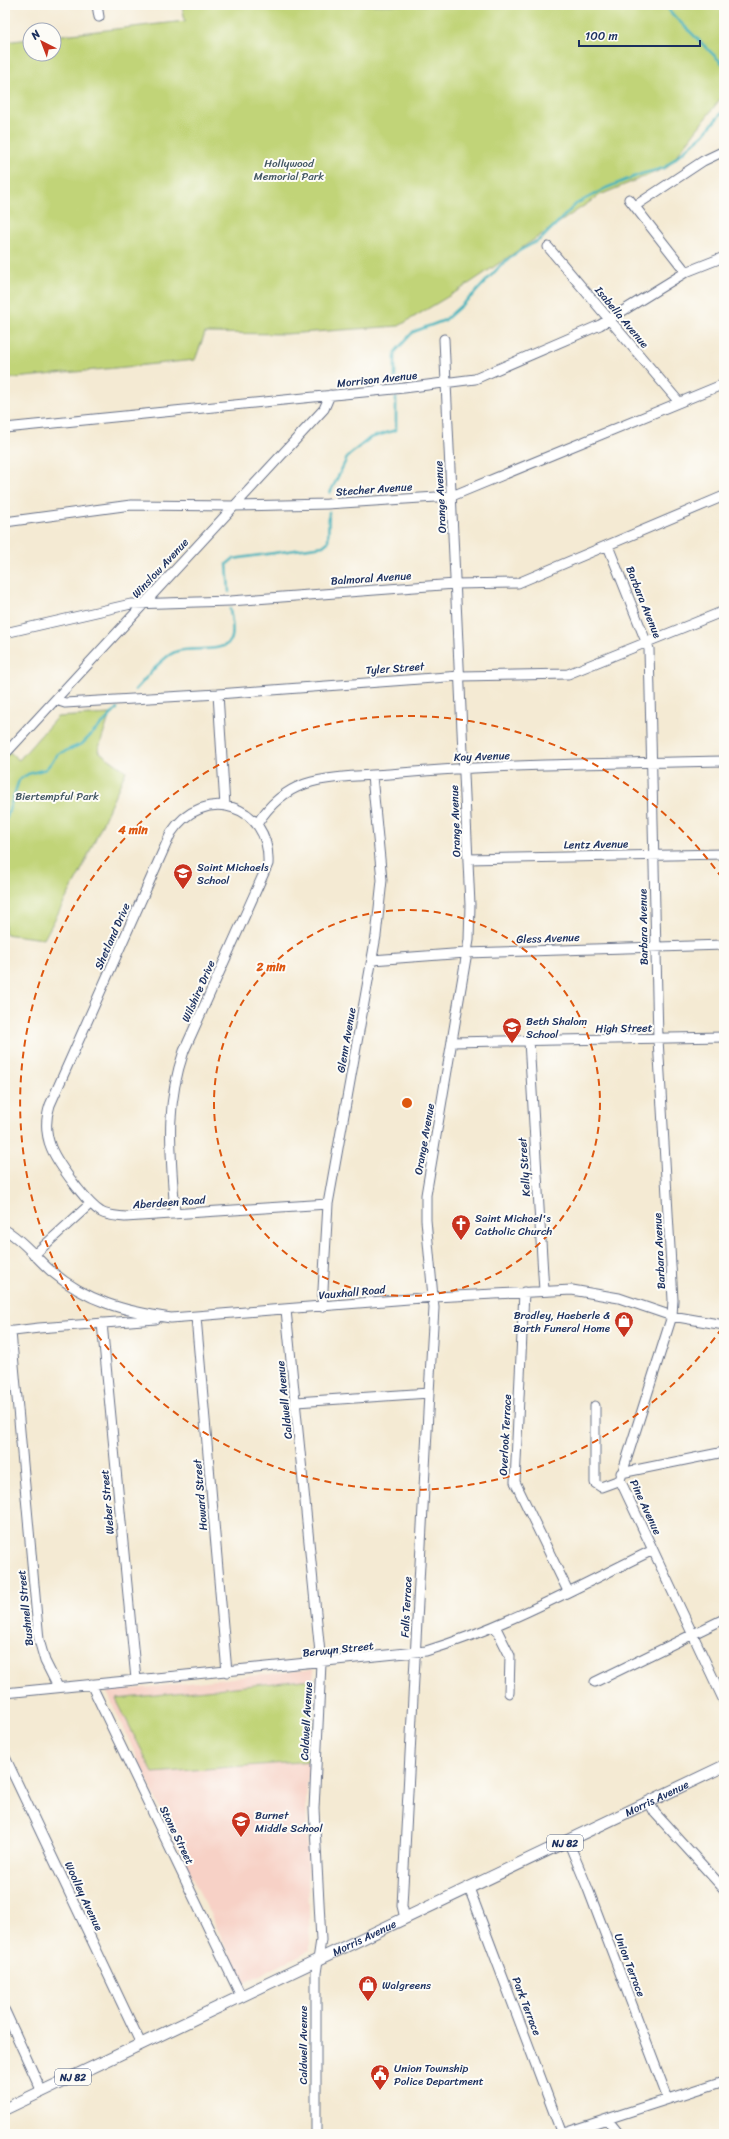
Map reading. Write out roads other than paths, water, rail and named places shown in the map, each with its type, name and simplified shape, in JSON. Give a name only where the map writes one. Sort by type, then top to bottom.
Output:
[{"type":"main road","name":"Morris Avenue","points":[[5,2109],[724,1766]]},
{"type":"street","points":[[97,5],[99,17]]},
{"type":"street","points":[[686,272],[632,202],[697,164],[724,151]]},
{"type":"street","name":"Isabella Avenue","points":[[548,247],[608,320],[679,402]]},
{"type":"street","name":"Morrison Avenue","points":[[5,428],[446,383],[487,375],[608,320],[686,272],[724,257]]},
{"type":"street","name":"Orange Avenue","points":[[434,1297],[426,1220],[426,1195],[469,940],[470,905],[444,339]]},
{"type":"street","name":"Stecher Avenue","points":[[5,522],[131,505],[235,506],[327,504],[452,496],[724,384]]},
{"type":"street","name":"Winslow Avenue","points":[[5,754],[324,409],[330,395]]},
{"type":"street","name":"Balmoral Avenue","points":[[5,633],[131,604],[230,601],[456,584],[518,582],[608,546],[724,496]]},
{"type":"street","name":"Barbara Avenue","points":[[608,546],[649,649],[658,1039],[674,1300],[672,1316]]},
{"type":"street","name":"Tyler Street","points":[[56,700],[65,702],[218,694],[460,676],[568,674],[724,611]]},
{"type":"street","points":[[218,694],[225,806]]},
{"type":"street","name":"Kay Avenue","points":[[257,824],[274,802],[297,787],[321,780],[464,768],[724,761]]},
{"type":"street","name":"Glenn Avenue","points":[[322,1307],[328,1204],[372,960],[382,880],[372,776]]},
{"type":"street","name":"Shetland Drive","points":[[90,1204],[56,1161],[50,1149],[46,1130],[48,1111],[171,833],[180,820],[198,808],[214,805],[225,806]]},
{"type":"street","name":"Wilshire Drive","points":[[175,1214],[169,1131],[172,1092],[184,1051],[268,867],[269,853],[267,842],[257,824],[245,813],[225,806]]},
{"type":"street","name":"Lentz Avenue","points":[[468,859],[724,854]]},
{"type":"street","name":"Gless Avenue","points":[[372,960],[466,953],[724,945]]},
{"type":"street","name":"High Street","points":[[452,1042],[529,1042],[724,1037]]},
{"type":"street","name":"Kelly Street","points":[[529,1042],[544,1290]]},
{"type":"street","points":[[34,1255],[90,1204]]},
{"type":"street","name":"Aberdeen Road","points":[[90,1204],[102,1213],[125,1217],[328,1204]]},
{"type":"street","name":"Vauxhall Road","points":[[5,1230],[67,1284],[84,1294],[113,1307],[171,1318],[434,1297],[544,1290],[572,1290],[605,1295],[672,1316],[724,1325]]},
{"type":"street","name":"Overlook Terrace","points":[[524,1292],[515,1482],[568,1591]]},
{"type":"street","name":"Falls Terrace","points":[[405,1918],[402,1906],[429,1393],[434,1333],[434,1297]]},
{"type":"street","name":"Caldwell Avenue","points":[[286,1310],[321,1663],[314,1809],[321,1940],[316,1973],[316,2134]]},
{"type":"street","name":"Howard Street","points":[[196,1316],[228,1672]]},
{"type":"street","name":"Pine Avenue","points":[[672,1316],[621,1477],[653,1550],[724,1701]]},
{"type":"street","points":[[8,1332],[171,1318]]},
{"type":"street","name":"Weber Street","points":[[102,1324],[136,1679]]},
{"type":"street","name":"Bushnell Street","points":[[8,1332],[39,1640],[45,1661],[58,1687]]},
{"type":"street","points":[[296,1402],[429,1393]]},
{"type":"street","points":[[595,1406],[595,1483],[601,1487],[621,1477],[724,1452]]},
{"type":"street","name":"Berwyn Street","points":[[5,1693],[136,1679],[228,1672],[416,1654],[455,1642],[494,1626],[653,1550]]},
{"type":"street","points":[[595,1682],[724,1619]]},
{"type":"street","points":[[494,1626],[510,1656],[509,1693]]},
{"type":"street","name":"Stone Street","points":[[91,1684],[241,1996]]},
{"type":"street","name":"Woolley Avenue","points":[[5,1757],[141,2044]]},
{"type":"street","points":[[649,1802],[656,1813],[724,1889]]},
{"type":"street","name":"Union Terrace","points":[[568,1841],[591,1896],[668,2099]]},
{"type":"street","name":"Park Terrace","points":[[469,1888],[562,2134]]},
{"type":"street","points":[[5,2011],[42,2092]]},
{"type":"street","points":[[562,2134],[724,2080]]},
{"type":"street","points":[[607,2119],[619,2134]]},
{"type":"waterway","points":[[666,5],[671,13],[724,65]]},
{"type":"waterway","points":[[395,378],[395,352],[413,332],[445,320],[475,293],[501,265],[519,251],[541,239],[576,204],[606,188],[641,174],[664,168],[704,134],[724,110]]},
{"type":"waterway","points":[[330,493],[348,456],[370,438],[396,430],[396,398]]},
{"type":"waterway","points":[[229,592],[227,564],[233,559],[323,546],[328,542],[329,512]]},
{"type":"waterway","points":[[135,690],[161,662],[173,653],[184,650],[222,647],[227,644],[231,640],[233,633],[230,609]]},
{"type":"waterway","points":[[5,822],[19,780],[28,774],[46,769],[58,754],[82,744],[117,709]]},
{"type":"place","name":"Saint Michaels School","points":[[183,890]]},
{"type":"place","name":"Beth Shalom School","points":[[512,1044]]},
{"type":"place","name":"Saint Michael's Catholic Church","points":[[461,1241]]},
{"type":"place","name":"Bradley, Haeberle & Barth Funeral Home","points":[[624,1338]]},
{"type":"place","name":"Burnet Middle School","points":[[241,1838]]},
{"type":"place","name":"Walgreens","points":[[368,2002]]},
{"type":"place","name":"Union Township Police Department","points":[[380,2091]]},
{"type":"park label","name":"Hollywood Memorial Park","points":[[289,169]]},
{"type":"park label","name":"Biertempful Park","points":[[57,796]]}]
